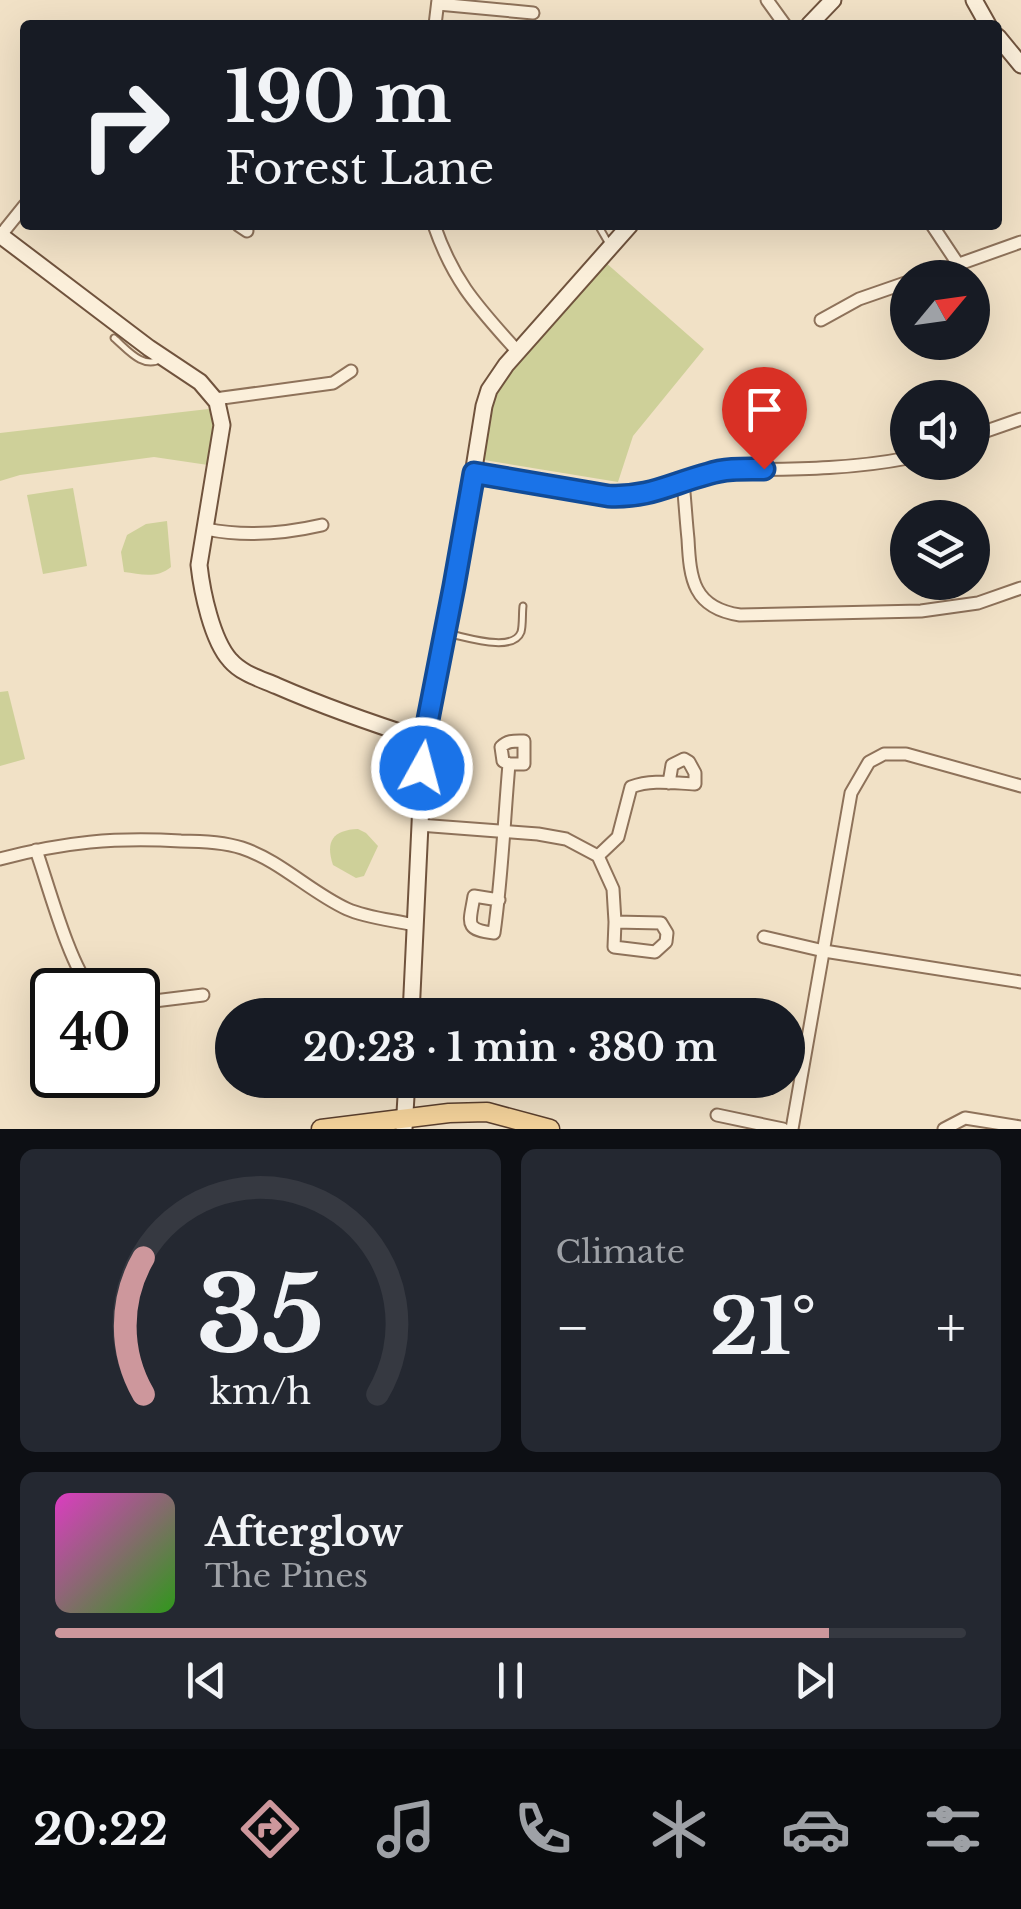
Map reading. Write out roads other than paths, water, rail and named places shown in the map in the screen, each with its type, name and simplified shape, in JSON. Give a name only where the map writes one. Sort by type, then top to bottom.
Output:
[{"type":"main road","points":[[321,1129],[487,1112],[550,1129]]},
{"type":"street","points":[[814,20],[832,0]]},
{"type":"street","points":[[438,2],[533,14]]},
{"type":"street","points":[[1002,41],[1021,64]]},
{"type":"street","points":[[20,211],[0,236],[200,382],[215,399],[222,425],[199,565],[200,581],[221,647],[246,673],[424,740]]},
{"type":"street","points":[[436,230],[446,260],[471,300],[518,352]]},
{"type":"street","points":[[412,998],[424,740],[484,406],[497,376],[626,230]]},
{"type":"street","points":[[935,230],[955,260]]},
{"type":"street","points":[[969,260],[1021,242]]},
{"type":"street","points":[[821,320],[890,289]]},
{"type":"street","points":[[215,399],[332,383],[351,371]]},
{"type":"street","points":[[990,430],[1021,419]]},
{"type":"street","points":[[474,473],[629,497],[726,470],[839,468],[890,461]]},
{"type":"street","points":[[684,482],[690,575],[700,595],[727,613],[921,611],[978,603],[1021,588]]},
{"type":"street","points":[[206,530],[243,535],[322,525]]},
{"type":"street","points":[[792,1129],[850,793],[869,762],[884,754],[906,754],[1021,786]]},
{"type":"street","points":[[498,900],[509,764]]},
{"type":"street","points":[[598,856],[618,837],[632,787],[646,781],[668,783]]},
{"type":"street","points":[[419,826],[566,839],[598,856],[612,889],[614,947],[655,952],[666,942],[667,933],[661,923],[615,922]]},
{"type":"street","points":[[0,859],[74,842],[140,838],[206,842],[241,848],[274,863],[350,911],[414,925]]},
{"type":"street","points":[[36,850],[78,968]]},
{"type":"street","points":[[764,937],[1021,982]]},
{"type":"street","points":[[160,1000],[203,995]]},
{"type":"street","points":[[405,1123],[406,1098]]},
{"type":"street","points":[[717,1115],[782,1129]]},
{"type":"street","points":[[944,1129],[965,1118],[1021,1127]]},
{"type":"lane","points":[[601,230],[611,247]]},
{"type":"lane","points":[[114,338],[145,363],[163,358]]},
{"type":"lane","points":[[446,633],[502,644],[517,638],[523,606]]}]
